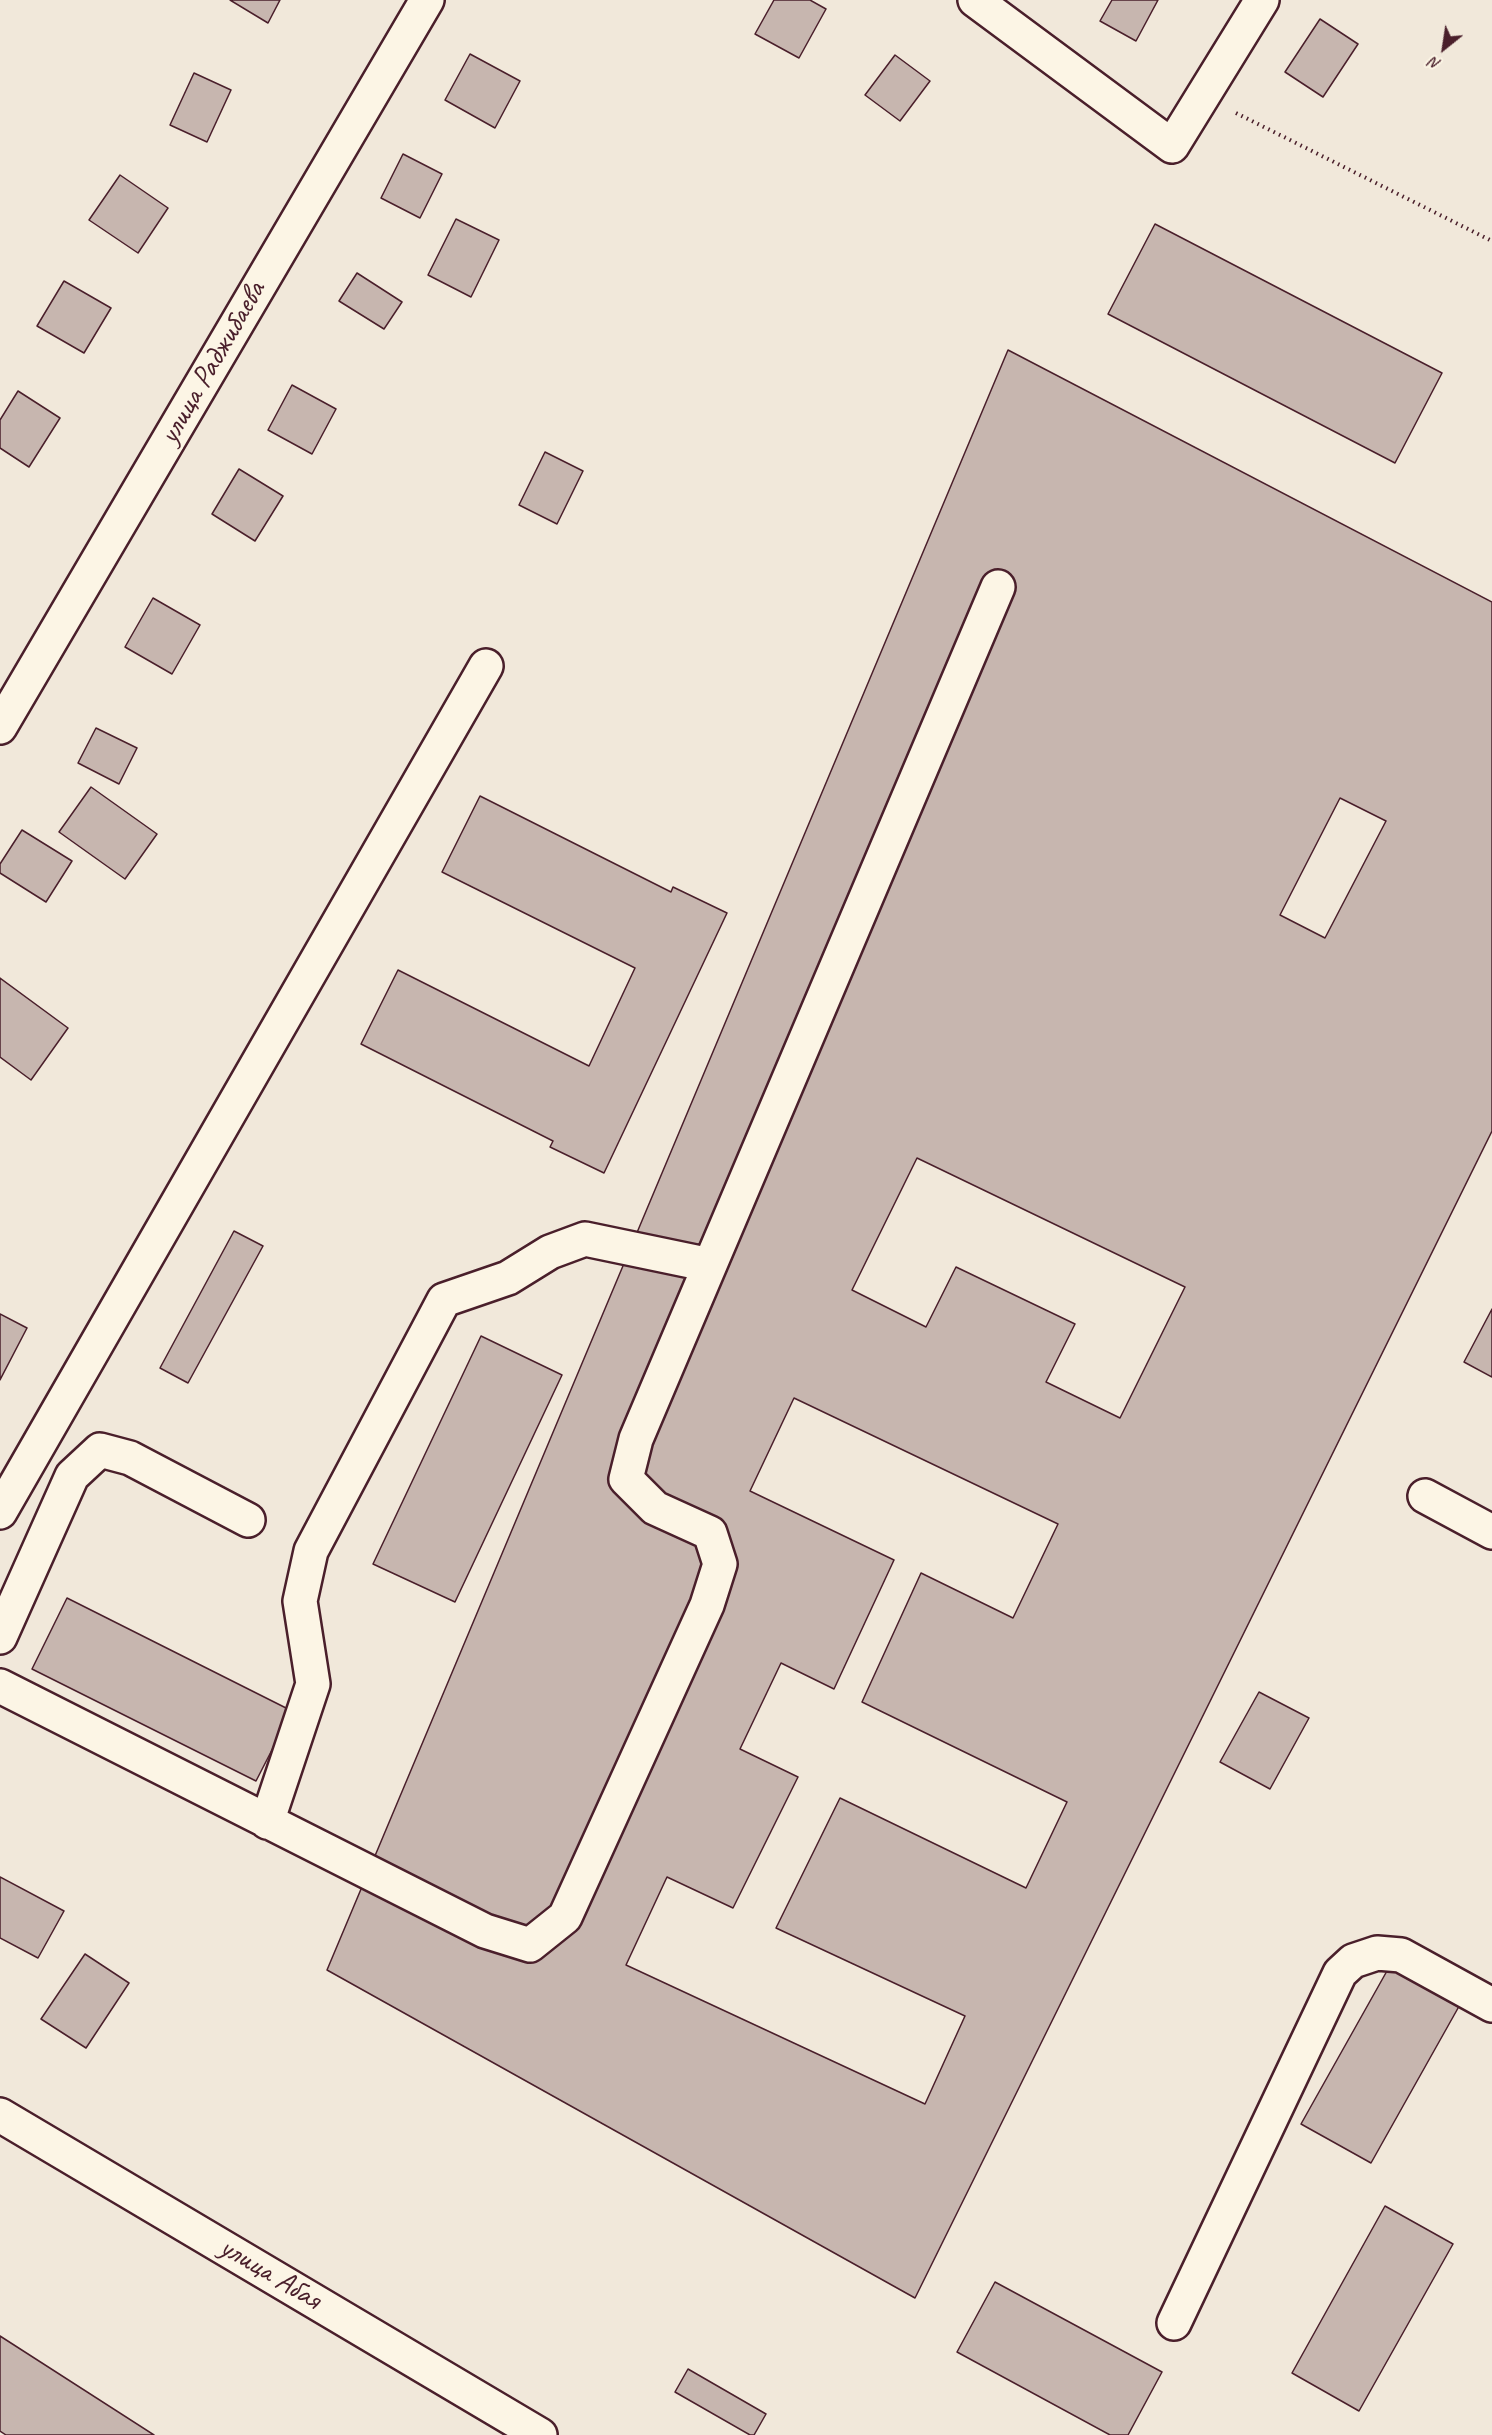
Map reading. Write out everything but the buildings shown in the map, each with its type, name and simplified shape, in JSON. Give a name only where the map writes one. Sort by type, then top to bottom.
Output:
[{"type":"street","name":"улица Раджибаева","points":[[0,727],[427,0]]},
{"type":"street","points":[[975,0],[1172,146],[1263,0]]},
{"type":"street","points":[[0,1686],[485,1931],[531,1945],[566,1917],[707,1605],[720,1564],[710,1533],[655,1508],[626,1479],[636,1439],[998,587]]},
{"type":"street","points":[[0,1512],[486,666]]},
{"type":"street","points":[[267,1822],[313,1684],[300,1601],[311,1551],[444,1300],[508,1278],[550,1252],[585,1239],[710,1265]]},
{"type":"street","points":[[0,1637],[72,1476],[100,1450],[130,1458],[248,1520]]},
{"type":"street","points":[[1425,1496],[1492,1532]]},
{"type":"street","points":[[1174,2324],[1340,1973],[1353,1961],[1377,1953],[1401,1955],[1492,2005]]},
{"type":"street","name":"улица Абая","points":[[0,2115],[540,2435]]},
{"type":"path","points":[[1203,96],[1492,241]]}]
